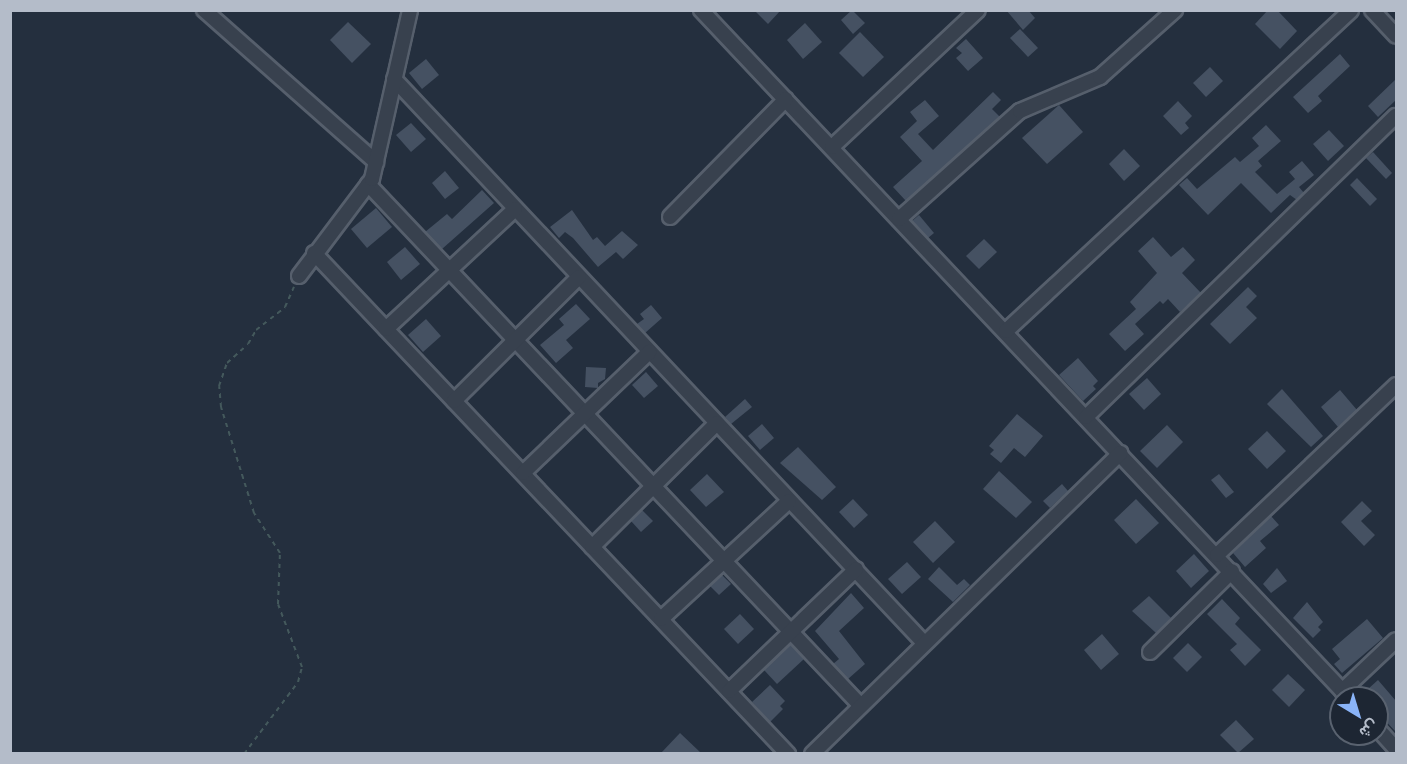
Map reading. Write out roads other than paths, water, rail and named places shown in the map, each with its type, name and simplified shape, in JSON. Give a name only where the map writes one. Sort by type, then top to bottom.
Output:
[{"type":"street","points":[[204,10],[376,162]]},
{"type":"street","points":[[700,10],[832,147],[1339,686]]},
{"type":"street","points":[[832,147],[978,10]]},
{"type":"street","points":[[900,219],[1020,111],[1100,77],[1175,10]]},
{"type":"street","points":[[1005,331],[1351,10]]},
{"type":"street","points":[[1372,10],[1396,36]]},
{"type":"street","points":[[299,276],[314,253],[368,184],[376,162],[409,11]]},
{"type":"street","points":[[394,79],[923,642]]},
{"type":"street","points":[[670,216],[786,99]]},
{"type":"street","points":[[1086,417],[1396,116]]},
{"type":"street","points":[[368,184],[860,705]]},
{"type":"street","points":[[386,329],[515,208]]},
{"type":"street","points":[[314,253],[789,753]]},
{"type":"street","points":[[454,401],[579,277]]},
{"type":"street","points":[[523,473],[649,352]]},
{"type":"street","points":[[1217,555],[1396,385]]},
{"type":"street","points":[[592,548],[651,485],[717,423]]},
{"type":"street","points":[[812,753],[923,642],[1120,453]]},
{"type":"street","points":[[661,619],[789,501]]},
{"type":"street","points":[[729,691],[856,569]]},
{"type":"street","points":[[1150,652],[1232,571]]},
{"type":"street","points":[[1353,686],[1396,640]]}]
